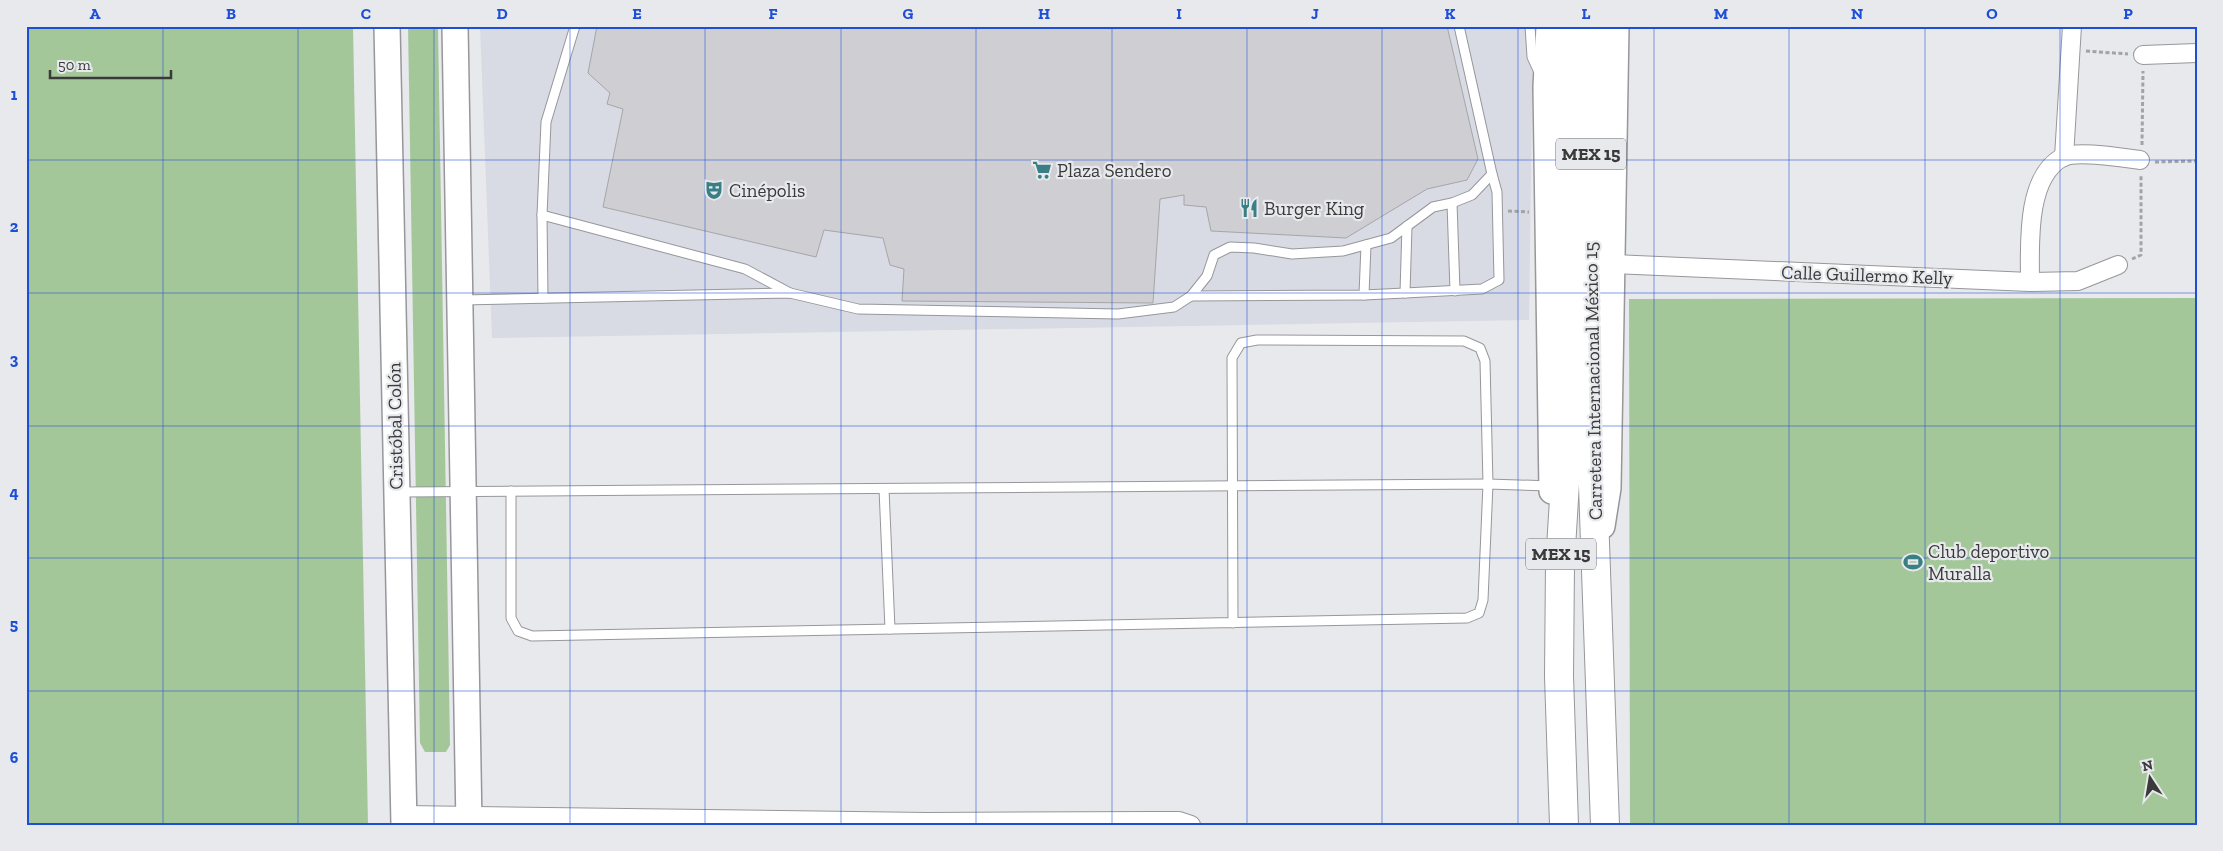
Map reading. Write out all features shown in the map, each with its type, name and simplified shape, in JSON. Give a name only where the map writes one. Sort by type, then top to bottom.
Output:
[{"type":"highway","name":"Carretera Internacional México 15","points":[[1568,26],[1578,282],[1596,563],[1606,825]]},
{"type":"highway","name":"Carretera Internacional México 15","points":[[1564,825],[1559,676],[1560,564],[1592,26]]},
{"type":"street","name":"Cristóbal Colón","points":[[387,26],[404,820]]},
{"type":"street","points":[[455,26],[469,820]]},
{"type":"street","points":[[1548,26],[1546,88],[1552,514],[1560,564]]},
{"type":"street","points":[[1596,563],[1608,488],[1616,26]]},
{"type":"street","points":[[2064,157],[2072,26]]},
{"type":"street","points":[[2143,55],[2197,53]]},
{"type":"street","points":[[2030,282],[2031,221],[2045,173],[2064,157],[2088,154],[2145,161]]},
{"type":"street","name":"Calle Guillermo Kelly","points":[[1612,264],[2030,282],[2078,281],[2118,265]]},
{"type":"street","points":[[404,820],[927,823],[1179,822],[1191,825]]},
{"type":"lane","points":[[543,298],[542,215],[546,122],[575,26]]},
{"type":"lane","points":[[1191,296],[1364,295],[1455,291],[1482,289],[1499,280],[1497,192],[1459,26]]},
{"type":"lane","points":[[1530,26],[1532,58],[1546,88]]},
{"type":"lane","points":[[542,215],[744,269],[790,293],[858,309],[1118,314],[1174,306],[1191,296],[1208,276],[1214,256],[1230,247],[1254,248],[1292,254],[1343,251],[1391,238],[1433,207],[1452,203],[1472,195],[1492,174]]},
{"type":"lane","points":[[1452,203],[1455,291]]},
{"type":"lane","points":[[1405,293],[1407,226]]},
{"type":"lane","points":[[1364,295],[1366,245]]},
{"type":"lane","points":[[460,300],[790,293]]},
{"type":"lane","points":[[511,491],[512,618],[518,631],[532,636],[1233,623],[1467,618],[1479,613],[1483,600],[1488,484],[1485,361],[1480,348],[1464,342],[1257,340],[1242,343],[1232,358],[1233,623]]},
{"type":"lane","points":[[397,492],[1488,484],[1552,486]]},
{"type":"lane","points":[[884,489],[890,629]]},
{"type":"path","points":[[2083,50],[2143,55]]},
{"type":"path","points":[[2145,161],[2197,161]]},
{"type":"path","points":[[1498,211],[1548,213]]},
{"type":"shaded area","name":"Plaza Sendero","points":[[480,26],[1533,26],[1529,320],[492,338]]},
{"type":"green space","points":[[26,26],[353,26],[368,825],[26,825]]},
{"type":"green space","points":[[408,26],[438,26],[450,745],[446,752],[425,752],[420,743]]},
{"type":"green space","name":"Club deportivo Muralla","points":[[2197,298],[2197,825],[1630,825],[1629,299]]},
{"type":"building","name":"Plaza Sendero","points":[[597,26],[1447,26],[1478,159],[1467,180],[1427,189],[1346,238],[1211,231],[1206,207],[1184,205],[1184,195],[1160,199],[1153,303],[902,301],[904,269],[890,265],[883,238],[824,230],[816,257],[603,207],[623,109],[607,104],[610,93],[588,73]]},
{"type":"place","name":"Plaza Sendero","points":[[1042,170]]},
{"type":"place","name":"Cinépolis","points":[[714,190]]},
{"type":"place","name":"Burger King","points":[[1249,208]]},
{"type":"place","name":"Club deportivo Muralla","points":[[1913,562]]}]
